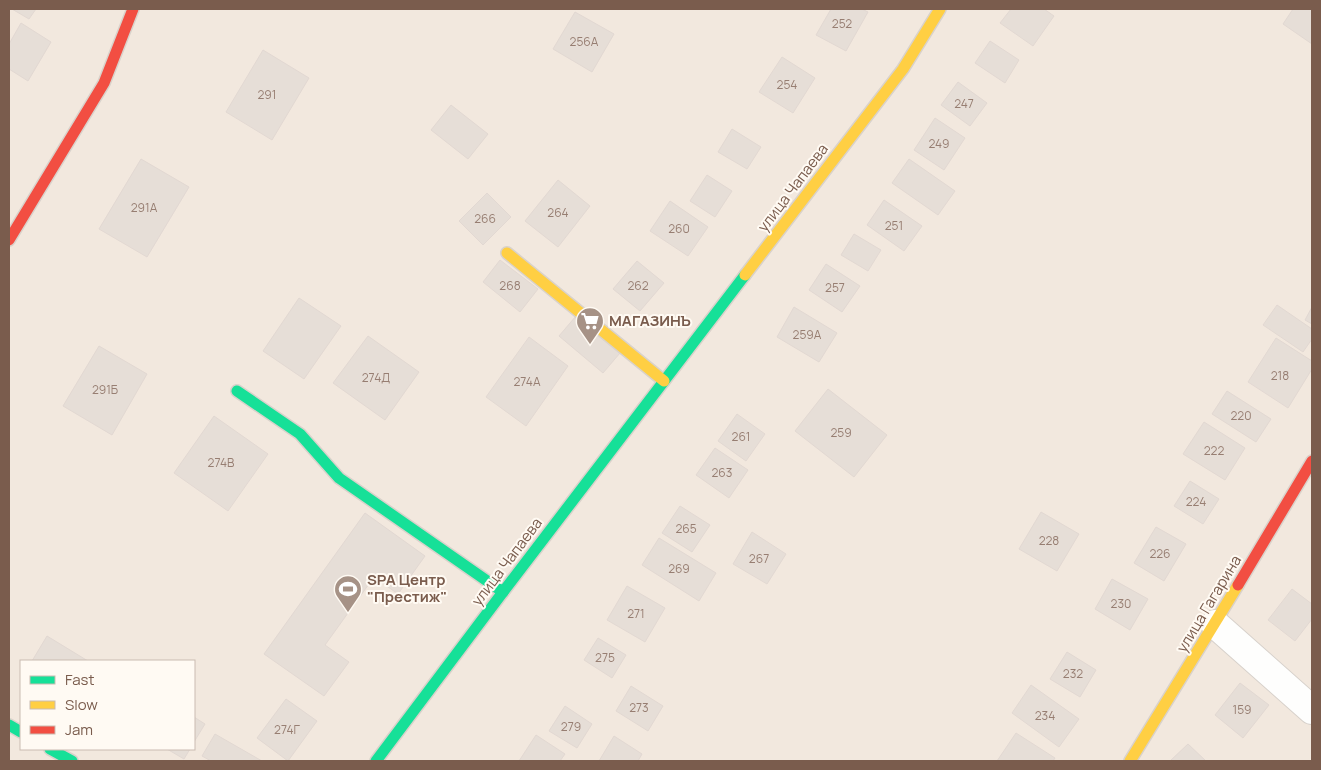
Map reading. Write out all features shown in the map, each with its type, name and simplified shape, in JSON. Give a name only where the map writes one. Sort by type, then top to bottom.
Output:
[{"type":"main road","points":[[9,240],[104,82],[133,9]]},
{"type":"main road","name":"улица Чапаева","points":[[376,761],[502,592],[903,69],[940,9]]},
{"type":"main road","points":[[506,253],[664,381]]},
{"type":"main road","points":[[237,391],[300,434],[339,478],[502,592]]},
{"type":"main road","name":"улица Гагарина","points":[[1130,761],[1215,624],[1312,461]]},
{"type":"main road","points":[[9,725],[20,731]]},
{"type":"main road","points":[[52,750],[72,761]]},
{"type":"street","points":[[1215,624],[1312,710]]},
{"type":"shaded area","points":[[9,9],[1312,9],[1312,761],[9,761]]},
{"type":"building","points":[[12,9],[36,9],[29,19]]},
{"type":"building","points":[[831,9],[862,9],[868,12],[846,51],[816,35]]},
{"type":"building","points":[[1011,9],[1044,9],[1054,16],[1033,46],[1000,23]]},
{"type":"building","points":[[1293,9],[1312,9],[1312,44],[1283,24]]},
{"type":"building","points":[[575,12],[614,34],[592,72],[553,49]]},
{"type":"building","points":[[21,23],[51,42],[28,81],[9,69],[9,44]]},
{"type":"building","points":[[990,41],[1019,60],[1005,83],[975,63]]},
{"type":"building","points":[[263,50],[309,78],[272,140],[226,112]]},
{"type":"building","points":[[782,57],[815,78],[793,113],[759,92]]},
{"type":"building","points":[[958,82],[987,103],[970,126],[941,105]]},
{"type":"building","points":[[451,105],[488,134],[468,159],[431,130]]},
{"type":"building","points":[[935,118],[965,138],[944,170],[914,150]]},
{"type":"building","points":[[732,129],[761,147],[747,169],[718,152]]},
{"type":"building","points":[[141,159],[189,187],[147,257],[99,229]]},
{"type":"building","points":[[909,159],[955,191],[938,215],[892,183]]},
{"type":"building","points":[[707,175],[732,191],[715,217],[690,201]]},
{"type":"building","points":[[558,180],[590,206],[558,247],[525,221]]},
{"type":"building","points":[[487,193],[511,217],[483,245],[459,221]]},
{"type":"building","points":[[884,200],[922,226],[904,251],[867,225]]},
{"type":"building","points":[[670,201],[708,227],[688,256],[650,231]]},
{"type":"building","points":[[854,234],[881,250],[868,271],[841,255]]},
{"type":"building","points":[[500,260],[538,289],[520,312],[483,282]]},
{"type":"building","points":[[637,261],[664,283],[640,311],[613,289]]},
{"type":"building","points":[[826,264],[860,286],[842,312],[809,290]]},
{"type":"building","points":[[299,298],[341,326],[304,379],[263,351]]},
{"type":"building","points":[[1277,305],[1312,329],[1312,339],[1303,352],[1263,325]]},
{"type":"building","points":[[794,307],[837,333],[819,362],[777,337]]},
{"type":"building","points":[[1312,307],[1312,324],[1305,320]]},
{"type":"building","name":"МАГАЗИНЪ","points":[[576,316],[620,353],[603,373],[559,336]]},
{"type":"building","points":[[368,336],[419,372],[385,420],[333,383]]},
{"type":"building","points":[[529,337],[568,366],[526,426],[486,397]]},
{"type":"building","points":[[1276,338],[1312,361],[1312,369],[1288,408],[1248,382]]},
{"type":"building","points":[[99,346],[147,374],[112,435],[63,406]]},
{"type":"building","points":[[828,389],[887,435],[854,477],[795,431]]},
{"type":"building","points":[[1227,391],[1271,419],[1256,442],[1212,414]]},
{"type":"building","points":[[737,414],[765,434],[746,461],[718,441]]},
{"type":"building","points":[[214,416],[268,454],[228,511],[174,473]]},
{"type":"building","points":[[1204,422],[1245,448],[1225,480],[1183,454]]},
{"type":"building","points":[[715,448],[748,470],[729,498],[696,475]]},
{"type":"building","points":[[1190,481],[1219,499],[1203,524],[1174,506]]},
{"type":"building","points":[[680,506],[710,525],[692,552],[662,533]]},
{"type":"building","points":[[1041,512],[1079,534],[1057,571],[1019,549]]},
{"type":"building","points":[[365,513],[425,556],[398,594],[374,577],[348,613],[325,645],[349,662],[324,696],[264,654]]},
{"type":"building","points":[[1156,527],[1186,544],[1164,581],[1134,563]]},
{"type":"building","points":[[752,532],[786,554],[767,584],[733,564]]},
{"type":"building","points":[[659,538],[716,573],[699,601],[642,565]]},
{"type":"building","points":[[1112,579],[1148,599],[1130,630],[1095,609]]},
{"type":"building","points":[[627,586],[665,608],[645,642],[607,620]]},
{"type":"building","points":[[1292,589],[1312,604],[1312,619],[1295,641],[1268,620]]},
{"type":"building","points":[[47,636],[86,660],[33,660]]},
{"type":"building","points":[[598,638],[626,655],[612,678],[584,660]]},
{"type":"building","points":[[1067,652],[1096,670],[1080,697],[1050,679]]},
{"type":"building","points":[[1240,683],[1269,705],[1243,738],[1215,715]]},
{"type":"building","points":[[1031,685],[1079,719],[1059,747],[1012,713]]},
{"type":"building","points":[[631,686],[663,706],[648,731],[616,711]]},
{"type":"building","points":[[286,699],[317,721],[288,761],[257,738]]},
{"type":"building","points":[[565,706],[592,724],[577,748],[549,731]]},
{"type":"building","points":[[195,718],[205,724],[195,740]]},
{"type":"building","points":[[1016,733],[1055,758],[1053,761],[997,761]]},
{"type":"building","points":[[215,734],[262,761],[211,761],[202,756]]},
{"type":"building","points":[[536,735],[565,754],[560,761],[519,761]]},
{"type":"building","points":[[614,736],[642,754],[638,761],[599,761]]},
{"type":"building","points":[[1188,744],[1206,761],[1170,761]]},
{"type":"building","points":[[169,750],[189,750],[184,759]]},
{"type":"traffic: fast","points":[[376,761],[745,275]]},
{"type":"traffic: fast","points":[[237,391],[300,434],[339,478],[503,592]]},
{"type":"traffic: fast","points":[[9,725],[20,731]]},
{"type":"traffic: fast","points":[[52,750],[72,761]]},
{"type":"traffic: slow","points":[[745,275],[903,69],[940,9]]},
{"type":"traffic: slow","points":[[507,253],[664,381]]},
{"type":"traffic: slow","points":[[1130,761],[1238,585]]},
{"type":"traffic: jam","points":[[9,240],[104,83],[133,9]]},
{"type":"traffic: jam","points":[[1238,585],[1312,461]]},
{"type":"place","name":"МАГАЗИНЪ","points":[[590,345]]},
{"type":"place","name":"SPA Центр \"Престиж\"","points":[[348,613]]}]
